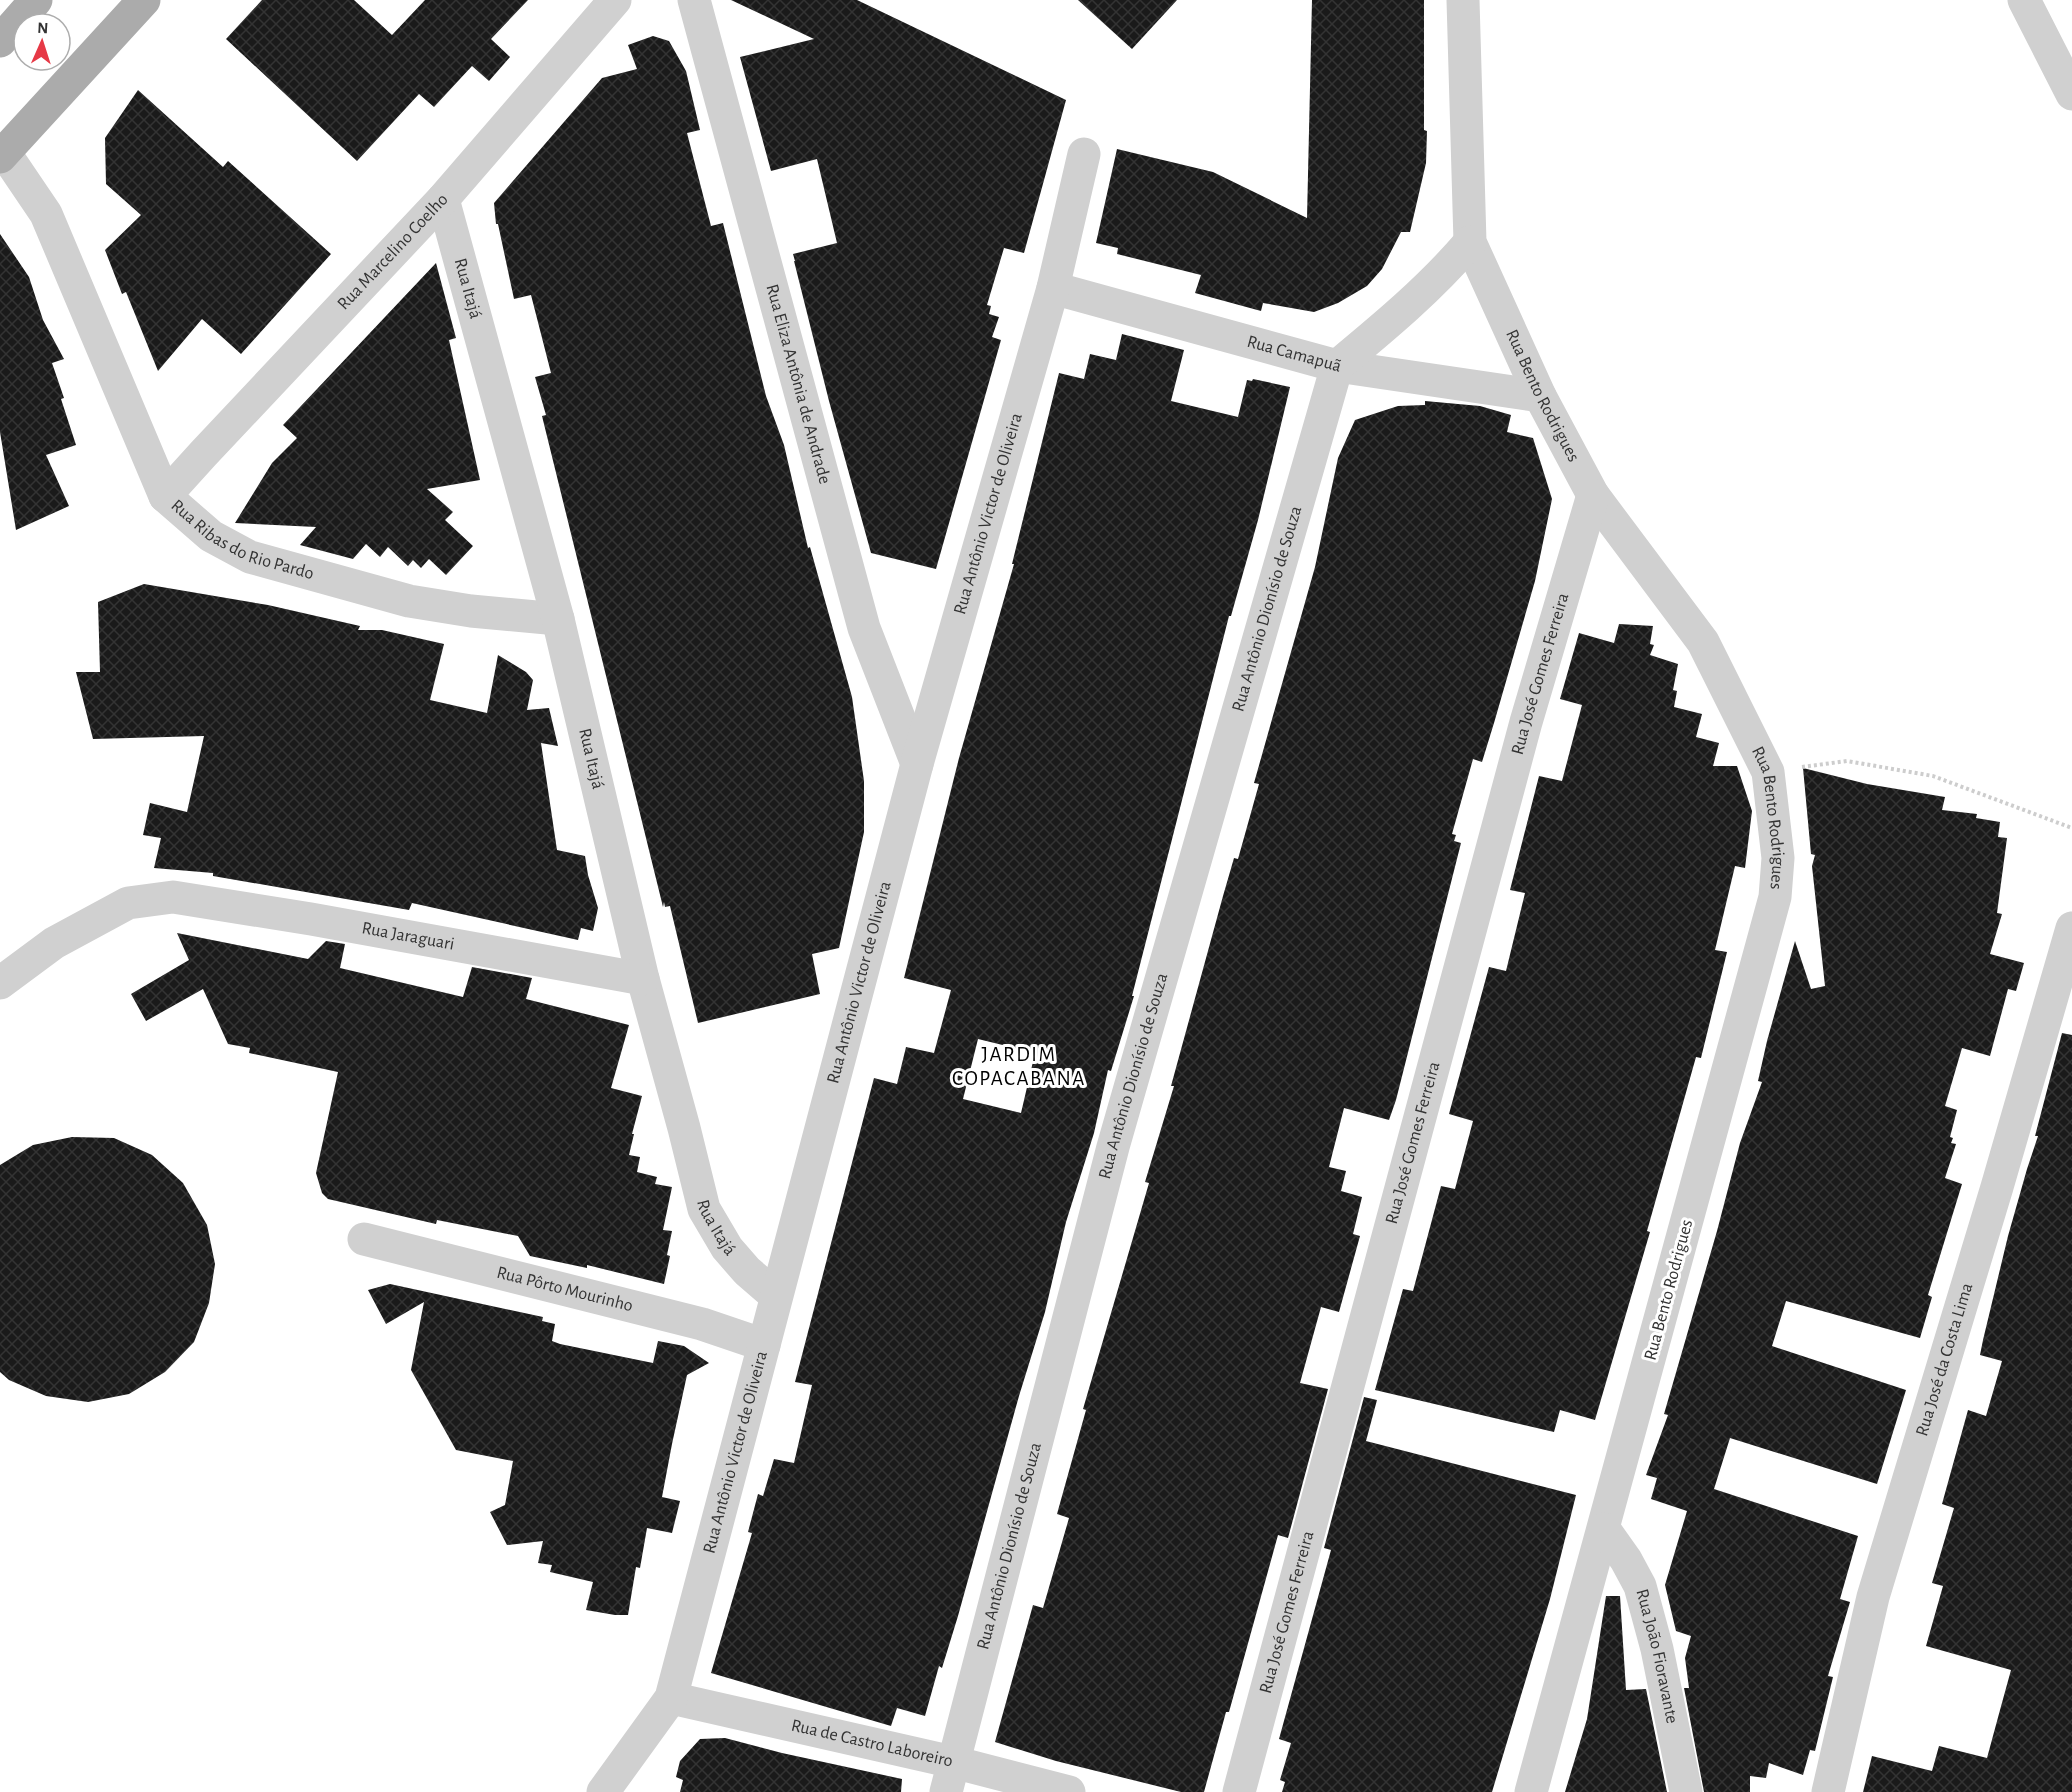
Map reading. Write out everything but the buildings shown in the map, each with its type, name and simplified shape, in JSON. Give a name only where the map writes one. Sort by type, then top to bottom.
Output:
[{"type":"main road","points":[[0,41],[36,0]]},
{"type":"main road","points":[[2,154],[144,0]]},
{"type":"street","name":"Rua Marcelino Coelho","points":[[165,496],[443,199],[615,0]]},
{"type":"street","name":"Rua Eliza Antônia de Andrade","points":[[694,0],[864,628],[917,764]]},
{"type":"street","name":"Rua Bento Rodrigues","points":[[1462,0],[1470,242],[1540,396],[1593,495],[1703,642],[1768,772],[1778,858],[1775,897],[1531,1792]]},
{"type":"street","points":[[2024,0],[2072,94]]},
{"type":"street","name":"Rua Ribas do Rio Pardo","points":[[2,154],[46,214],[165,496],[211,536],[250,557],[410,601],[471,611],[558,619]]},
{"type":"street","name":"Rua Antônio Victor de Oliveira","points":[[603,1792],[671,1698],[917,764],[1053,288],[1084,154]]},
{"type":"street","name":"Rua Itajá","points":[[443,199],[558,619],[643,979],[704,1209],[727,1248],[747,1271],[776,1296]]},
{"type":"street","points":[[1337,366],[1413,302],[1447,269],[1470,242]]},
{"type":"street","name":"Rua Camapuã","points":[[1053,288],[1337,366],[1540,396]]},
{"type":"street","name":"Rua Antônio Dionísio de Souza","points":[[949,1777],[1113,1147],[1337,366]]},
{"type":"street","name":"Rua José Gomes Ferreira","points":[[1239,1792],[1526,722],[1593,495]]},
{"type":"street","name":"Rua Jaraguari","points":[[0,983],[54,943],[128,903],[173,897],[310,919],[643,979]]},
{"type":"street","name":"Rua José da Costa Lima","points":[[1828,1792],[1873,1597],[1997,1187],[2072,928]]},
{"type":"street","name":"Rua Pôrto Mourinho","points":[[364,1239],[702,1324],[764,1345]]},
{"type":"street","name":"Rua João Fioravante","points":[[1604,1529],[1626,1560],[1640,1586],[1657,1649],[1686,1792]]},
{"type":"street","name":"Rua de Castro Laboreiro","points":[[671,1698],[949,1777],[1070,1792]]},
{"type":"street","points":[[628,1792],[637,1746]]},
{"type":"path","points":[[1768,772],[1847,761],[1933,776],[2072,828]]},
{"type":"district","name":"JARDIM COPACABANA","points":[[1019,1066]]}]
